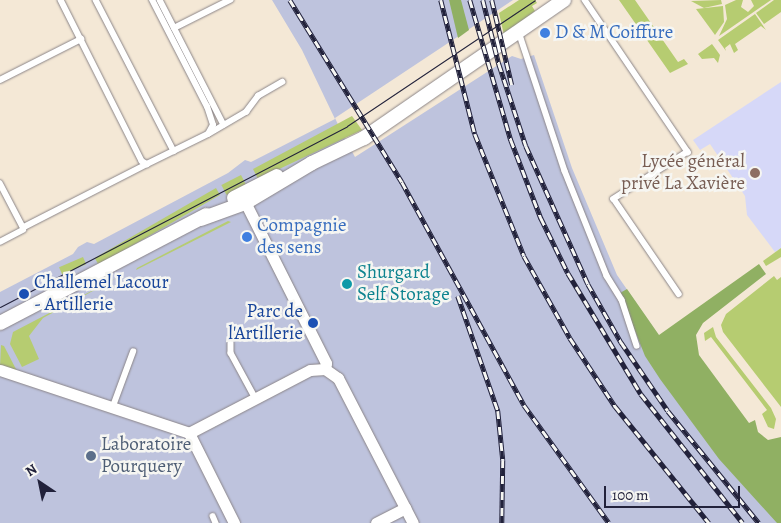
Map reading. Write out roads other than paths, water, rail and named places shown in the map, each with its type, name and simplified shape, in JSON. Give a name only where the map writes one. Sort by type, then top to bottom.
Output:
[{"type":"street","points":[[0,323],[243,199],[294,168],[312,163],[364,138],[564,0]]},
{"type":"street","points":[[243,199],[326,363],[325,369]]},
{"type":"street","points":[[0,370],[112,409],[189,432],[310,370],[325,369],[338,378],[413,523]]},
{"type":"street","points":[[189,432],[195,450],[234,523]]},
{"type":"street","points":[[376,523],[405,508]]},
{"type":"lane","points":[[61,0],[142,161],[147,164]]},
{"type":"lane","points":[[96,0],[174,151]]},
{"type":"lane","points":[[152,0],[208,107],[213,125],[208,134]]},
{"type":"lane","points":[[160,0],[224,125]]},
{"type":"lane","points":[[174,28],[230,0]]},
{"type":"lane","points":[[585,0],[688,152],[614,199],[679,294]]},
{"type":"lane","points":[[519,32],[568,180],[607,276],[622,300],[637,346]]},
{"type":"lane","points":[[0,80],[81,39]]},
{"type":"lane","points":[[0,242],[23,228],[224,125],[249,110],[261,93],[282,82]]},
{"type":"lane","points":[[0,185],[23,228]]},
{"type":"lane","points":[[231,343],[231,353],[256,399]]},
{"type":"lane","points":[[112,409],[133,352]]},
{"type":"lane","points":[[213,516],[216,523]]},
{"type":"tram line","points":[[0,307],[347,126],[535,0]]},
{"type":"railway","points":[[290,0],[402,182],[524,405],[609,523]]},
{"type":"railway","points":[[441,0],[475,134],[524,256],[570,338],[615,406],[709,523]]},
{"type":"railway","points":[[470,0],[511,140],[541,218],[568,273],[641,394],[743,523]]},
{"type":"railway","points":[[483,0],[499,64],[526,146],[588,284],[621,342],[668,411],[759,523]]},
{"type":"railway","points":[[492,0],[512,85]]},
{"type":"railway","points":[[458,296],[498,411],[503,460],[502,523]]},
{"type":"place","name":"D & M Coiffure","points":[[545,33]]},
{"type":"place","name":"Lycée général privé La Xavière","points":[[755,173]]},
{"type":"place","name":"Compagnie des sens","points":[[247,237]]},
{"type":"place","name":"Shurgard Self Storage","points":[[347,284]]},
{"type":"place","name":"Challemel Lacour - Artillerie","points":[[24,294]]},
{"type":"place","name":"Parc de l'Artillerie","points":[[313,323]]},
{"type":"place","name":"Laboratoire Pourquery","points":[[91,456]]}]
